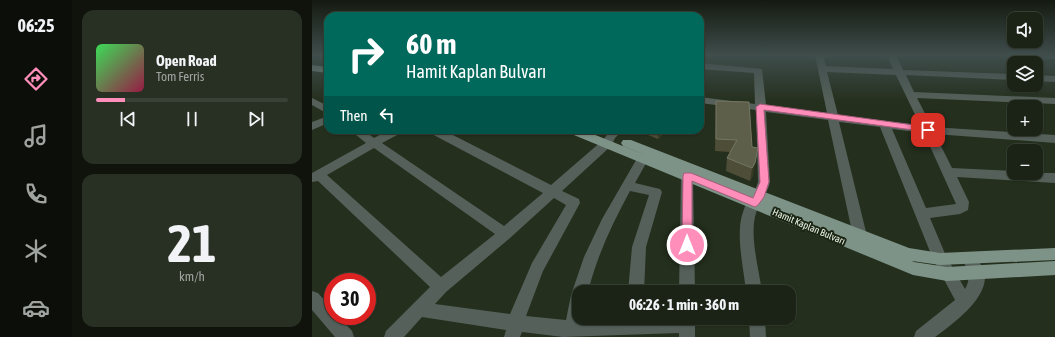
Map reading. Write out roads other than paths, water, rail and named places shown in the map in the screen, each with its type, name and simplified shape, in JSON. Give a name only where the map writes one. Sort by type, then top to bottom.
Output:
[{"type":"main road","points":[[312,74],[324,76]]},
{"type":"main road","name":"Hamit Kaplan Bulvarı","points":[[595,134],[612,137],[757,199],[899,263],[927,271],[947,274],[1055,268]]},
{"type":"main road","name":"Hamit Kaplan Bulvarı","points":[[612,137],[643,158],[687,176],[757,199],[908,254],[940,259],[1055,254]]},
{"type":"street","points":[[753,285],[748,226],[749,213],[764,182],[759,71],[756,71]]},
{"type":"street","points":[[822,71],[860,236]]},
{"type":"street","points":[[856,71],[1007,77]]},
{"type":"street","points":[[900,73],[963,202],[963,206],[953,211],[922,214]]},
{"type":"street","points":[[1043,78],[1055,79]]},
{"type":"street","points":[[910,95],[1055,101]]},
{"type":"street","points":[[704,100],[832,116],[928,130],[1055,139]]},
{"type":"street","points":[[312,101],[324,108]]},
{"type":"street","points":[[312,126],[324,121]]},
{"type":"street","points":[[884,123],[940,259],[964,302]]},
{"type":"street","points":[[361,134],[505,234]]},
{"type":"street","points":[[390,134],[314,176],[441,287]]},
{"type":"street","points":[[442,134],[574,202],[540,260],[513,330]]},
{"type":"street","points":[[392,337],[441,287],[554,192],[612,137]]},
{"type":"street","points":[[581,285],[592,250],[643,158]]},
{"type":"street","points":[[949,172],[1055,178]]},
{"type":"street","points":[[687,176],[687,285]]},
{"type":"street","points":[[627,186],[656,192],[643,231],[637,285]]},
{"type":"street","points":[[922,337],[964,302],[975,288],[978,279],[977,272],[969,258]]},
{"type":"street","points":[[312,298],[346,337]]},
{"type":"street","points":[[418,309],[513,330],[571,333],[634,327],[687,327]]},
{"type":"street","points":[[757,325],[758,337]]}]
